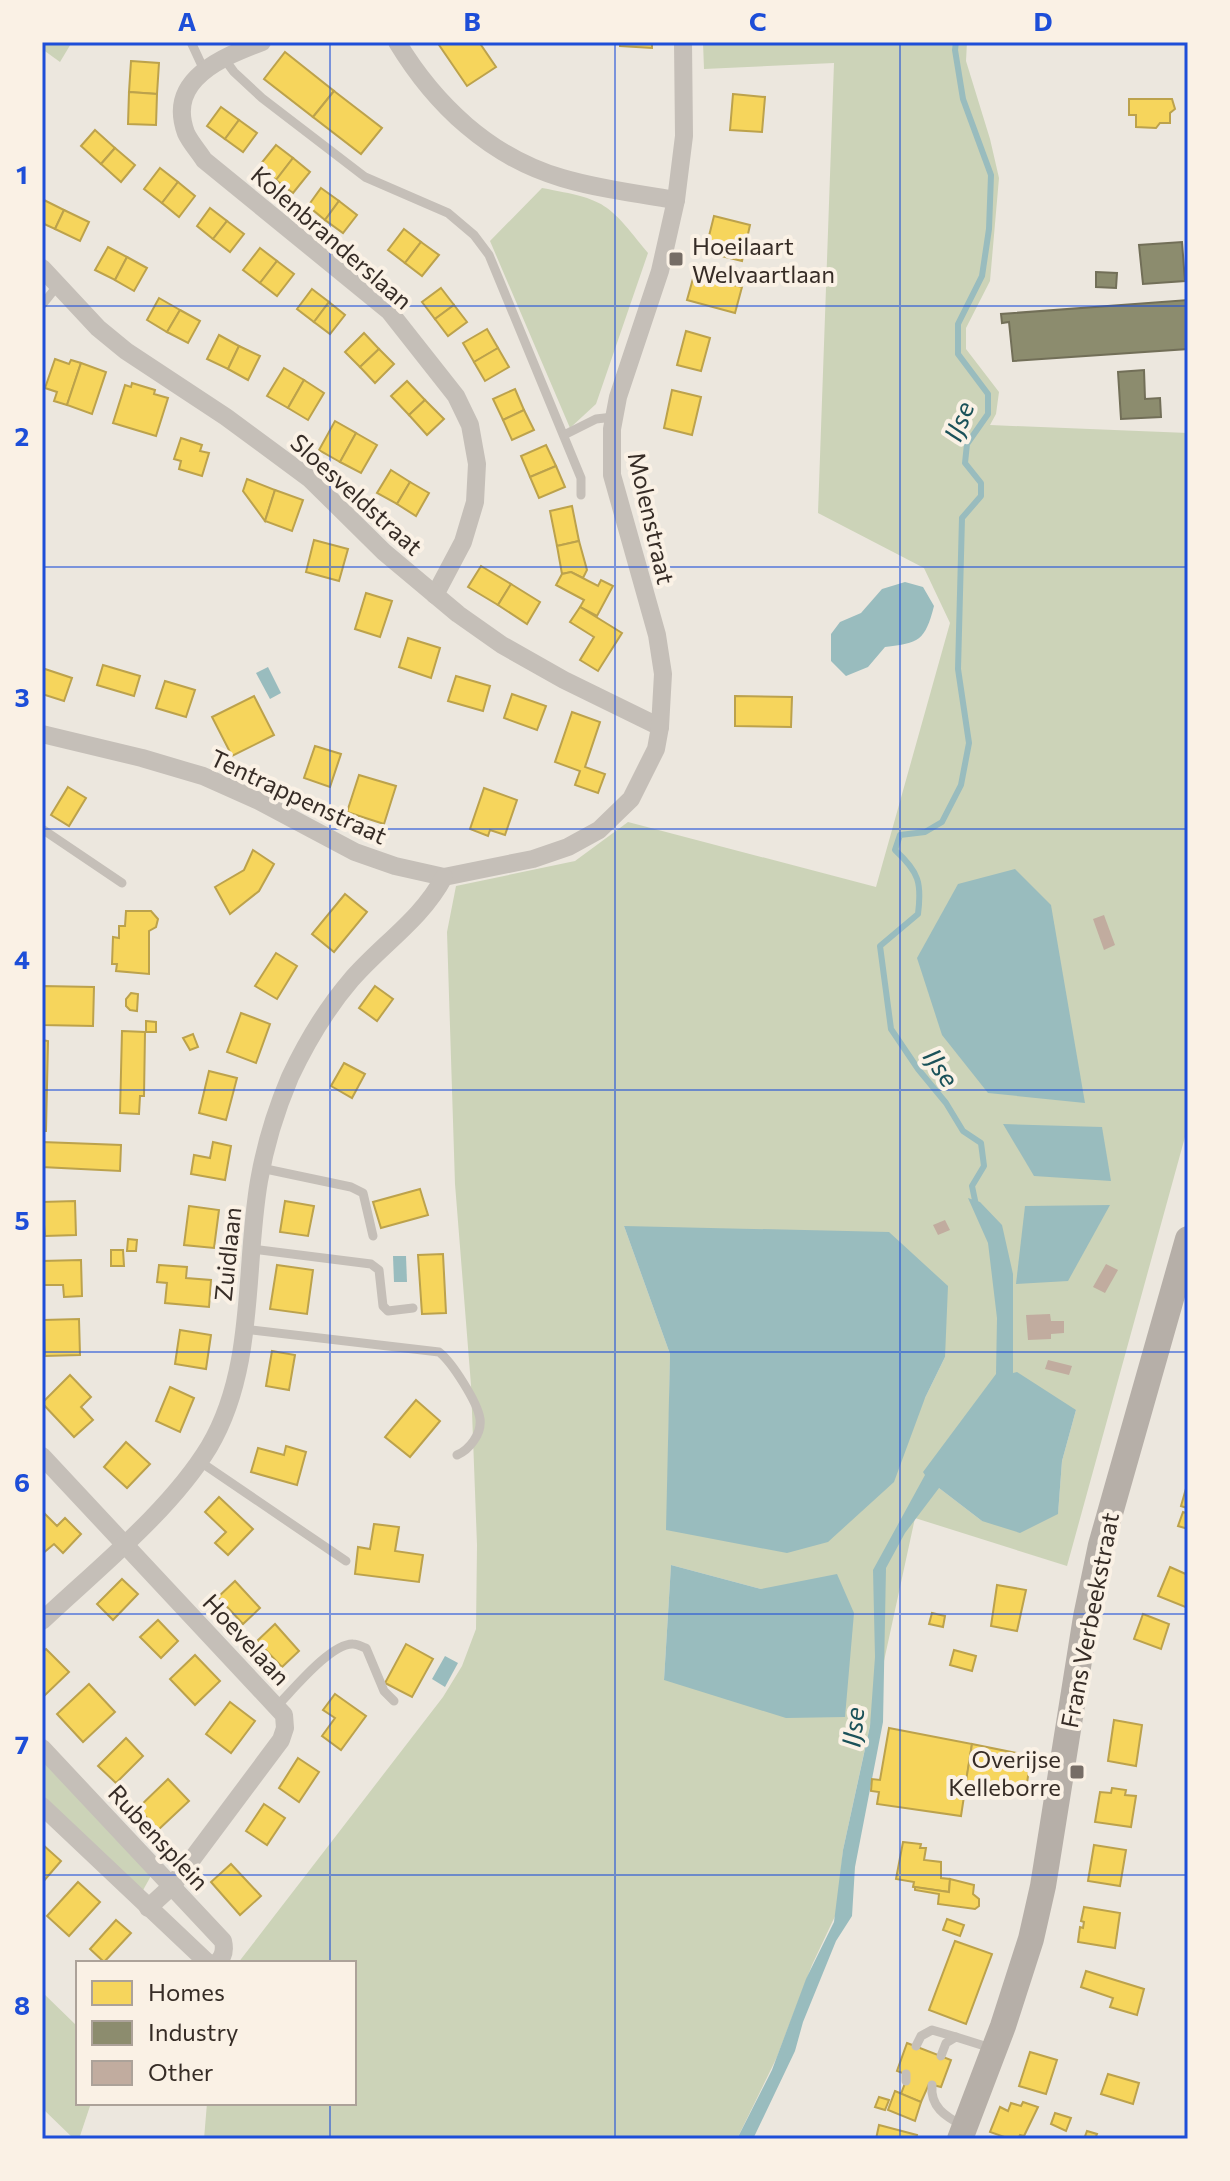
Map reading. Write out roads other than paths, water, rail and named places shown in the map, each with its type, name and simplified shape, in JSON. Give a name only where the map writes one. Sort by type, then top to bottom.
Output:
[{"type":"main road","name":"Frans Verbeekstraat","points":[[962,2133],[1020,1976],[1043,1886],[1081,1646],[1101,1545],[1188,1239]]},
{"type":"street","name":"Kolenbranderslaan","points":[[262,42],[223,57],[204,70],[187,91],[182,108],[186,134],[204,160],[389,311],[456,396],[470,425],[477,464],[475,502],[463,542],[435,595]]},
{"type":"street","points":[[397,42],[414,70],[442,104],[472,132],[516,159],[561,178],[676,200]]},
{"type":"street","name":"Molenstraat","points":[[444,877],[533,859],[568,847],[599,830],[631,799],[649,765],[660,727],[663,674],[657,635],[612,475],[610,455],[613,417],[660,271],[676,200],[684,136],[683,42]]},
{"type":"street","name":"Sloesveldstraat","points":[[42,268],[98,328],[126,351],[226,417],[310,479],[384,552],[502,645],[564,680],[660,727]]},
{"type":"street","name":"Tentrappenstraat","points":[[42,734],[203,776],[259,801],[355,852],[395,866],[444,877]]},
{"type":"street","name":"Zuidlaan","points":[[42,1621],[184,1483],[210,1445],[236,1379],[261,1168],[278,1109],[308,1043],[352,979],[420,914],[444,877]]},
{"type":"street","name":"Hoevelaan","points":[[42,1456],[284,1715],[285,1728],[281,1740],[172,1886],[148,1908]]},
{"type":"street","name":"Rubensplein","points":[[42,1748],[223,1941],[225,1950],[219,1961]]},
{"type":"street","points":[[42,1806],[206,1961]]},
{"type":"lane","points":[[191,42],[204,70]]},
{"type":"lane","points":[[223,57],[262,98],[365,177],[448,213],[474,235],[489,255],[564,435],[581,478],[581,495]]},
{"type":"lane","points":[[42,305],[58,285]]},
{"type":"lane","points":[[564,435],[596,419],[613,417]]},
{"type":"lane","points":[[42,829],[122,883]]},
{"type":"lane","points":[[261,1168],[351,1187],[363,1193],[373,1236]]},
{"type":"lane","points":[[252,1249],[371,1264],[379,1270],[383,1306],[388,1311],[413,1308]]},
{"type":"lane","points":[[244,1329],[439,1352],[450,1360],[480,1418],[479,1430],[467,1450],[457,1455]]},
{"type":"lane","points":[[199,1461],[346,1561]]},
{"type":"lane","points":[[277,1706],[317,1665],[339,1648],[352,1644],[366,1648],[384,1691],[394,1701]]},
{"type":"lane","points":[[916,2046],[921,2036],[932,2030],[994,2049]]},
{"type":"lane","points":[[941,2056],[946,2043],[956,2037]]},
{"type":"lane","points":[[932,2085],[933,2102]]},
{"type":"lane","points":[[924,2096],[962,2133]]},
{"type":"water","points":[[905,582],[923,587],[934,606],[924,633],[906,644],[885,647],[868,667],[846,676],[831,661],[831,634],[840,622],[861,613],[882,589]]},
{"type":"water","points":[[268,667],[281,693],[270,699],[256,673]]},
{"type":"water","points":[[1015,869],[1051,905],[1085,1103],[988,1093],[942,1035],[917,958],[958,884]]},
{"type":"water","points":[[1003,1124],[1102,1127],[1111,1181],[1034,1176]]},
{"type":"water","points":[[968,1198],[980,1202],[1002,1225],[1013,1274],[1013,1373],[1017,1372],[1076,1410],[1062,1461],[1058,1514],[1020,1533],[982,1521],[939,1488],[905,1533],[886,1568],[883,1722],[855,1867],[852,1916],[836,1941],[803,2022],[795,2051],[753,2139],[737,2139],[772,2070],[806,1979],[834,1922],[843,1850],[870,1726],[875,1657],[873,1570],[925,1475],[923,1472],[996,1374],[997,1318],[988,1243]]},
{"type":"water","points":[[1110,1205],[1068,1281],[1016,1284],[1025,1206]]},
{"type":"water","points":[[624,1226],[889,1232],[948,1286],[945,1357],[925,1398],[894,1482],[828,1542],[787,1553],[666,1530],[670,1354]]},
{"type":"water","points":[[393,1256],[406,1256],[407,1282],[394,1282]]},
{"type":"water","points":[[671,1565],[761,1589],[837,1574],[854,1613],[845,1717],[786,1718],[664,1680]]},
{"type":"water","points":[[445,1656],[458,1663],[445,1687],[432,1679]]},
{"type":"waterway","name":"IJse","points":[[956,42],[963,99],[991,175],[989,229],[982,276],[958,324],[958,354],[988,394],[988,414],[967,444],[965,463],[981,483],[981,496],[962,518],[958,669],[969,743],[961,785],[942,822],[925,832],[900,835],[895,850],[917,879],[918,914],[880,946],[891,1029],[963,1131],[981,1143],[984,1166],[972,1186],[976,1205]]},
{"type":"place","name":"Hoeilaart Welvaartlaan","points":[[676,259]]},
{"type":"place","name":"Overijse Kelleborre","points":[[1077,1772]]}]
